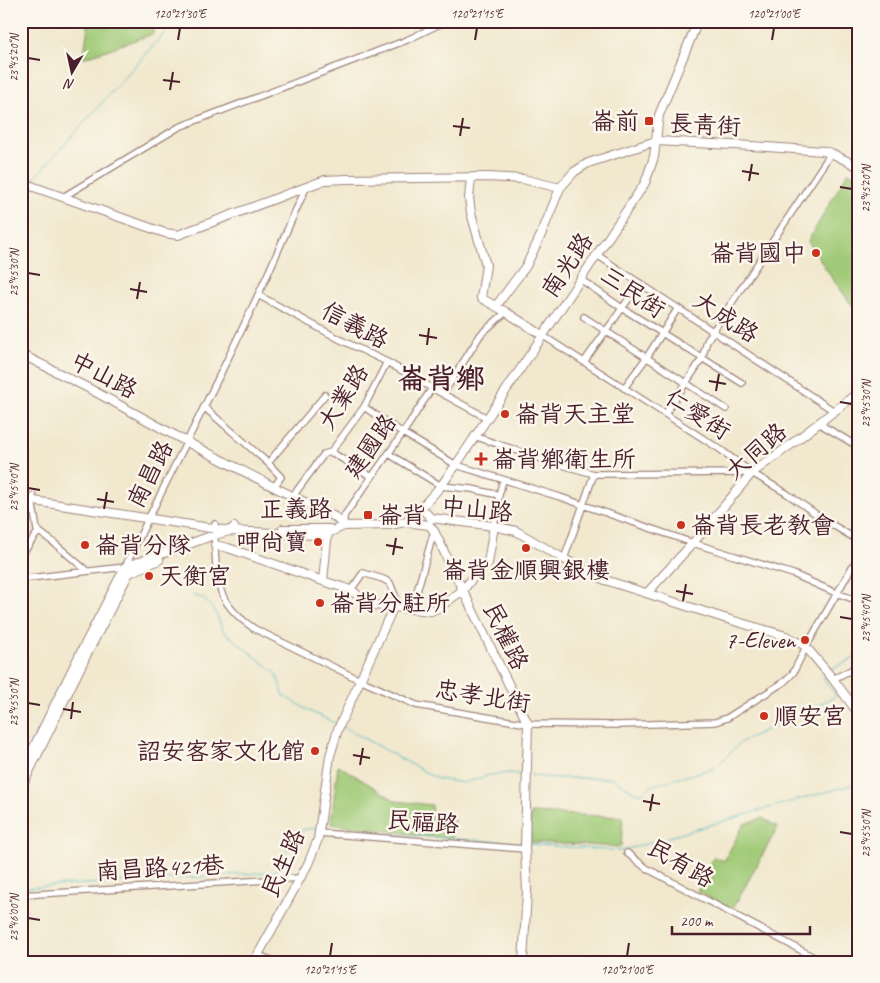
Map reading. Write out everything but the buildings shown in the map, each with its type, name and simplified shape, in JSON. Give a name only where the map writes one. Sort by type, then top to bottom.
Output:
[{"type":"street","points":[[63,197],[179,127],[407,40],[446,21]]},
{"type":"street","name":"南光路","points":[[405,522],[441,486],[456,465],[645,183],[654,156],[659,115],[698,21]]},
{"type":"street","name":"長青街","points":[[560,188],[574,172],[588,162],[656,141],[752,146],[830,153],[859,167]]},
{"type":"street","points":[[665,414],[702,359],[707,342],[713,331],[830,153]]},
{"type":"street","points":[[21,182],[166,233],[178,235],[325,180],[487,177],[523,179],[560,188],[526,266],[496,306]]},
{"type":"street","points":[[471,178],[469,198],[471,213],[486,265],[481,298],[542,335]]},
{"type":"street","name":"南昌路","points":[[21,788],[127,570],[149,516],[258,295],[306,188]]},
{"type":"street","name":"大成路","points":[[597,255],[834,411]]},
{"type":"street","name":"三民街","points":[[580,279],[742,384]]},
{"type":"street","points":[[584,362],[640,283]]},
{"type":"street","name":"信義路","points":[[258,295],[387,362],[486,418]]},
{"type":"street","points":[[624,388],[647,357],[678,308]]},
{"type":"street","points":[[443,394],[481,334],[506,312]]},
{"type":"street","name":"三民街","points":[[584,317],[726,409]]},
{"type":"street","name":"仁愛街","points":[[542,335],[859,541]]},
{"type":"street","name":"中山路","points":[[21,354],[187,442],[335,517],[344,526],[390,525],[405,522],[431,525],[494,526],[516,531],[605,580],[786,636],[806,647],[859,714]]},
{"type":"street","name":"大業路","points":[[292,496],[324,454],[330,452],[364,408],[387,362]]},
{"type":"street","name":"建國路","points":[[344,526],[344,516],[404,434],[432,388]]},
{"type":"street","name":"大同路","points":[[647,593],[752,473],[859,392]]},
{"type":"street","points":[[268,463],[325,395]]},
{"type":"street","points":[[204,407],[268,463],[280,477],[274,487]]},
{"type":"street","points":[[364,408],[456,465],[792,574],[859,601]]},
{"type":"street","points":[[818,423],[859,447]]},
{"type":"street","points":[[474,436],[594,474],[752,473]]},
{"type":"street","points":[[330,452],[372,477]]},
{"type":"street","points":[[389,454],[441,486],[472,489],[499,495]]},
{"type":"street","points":[[741,464],[741,472]]},
{"type":"street","points":[[564,559],[594,474]]},
{"type":"street","points":[[421,508],[463,590],[488,563],[503,480]]},
{"type":"street","points":[[21,494],[32,498],[149,516],[215,529]]},
{"type":"street","points":[[21,499],[32,498]]},
{"type":"street","points":[[21,515],[32,498]]},
{"type":"street","points":[[32,498],[37,530],[87,571]]},
{"type":"street","points":[[412,609],[431,525]]},
{"type":"street","name":"正義路","points":[[215,529],[328,531],[344,526]]},
{"type":"street","points":[[21,579],[87,571],[127,570],[215,529]]},
{"type":"street","name":"忠孝北街","points":[[215,529],[215,560],[218,584],[226,602],[242,620],[255,629],[416,705],[528,724],[619,725],[715,722],[727,718],[784,682],[793,673],[836,593],[859,555]]},
{"type":"street","points":[[21,555],[39,531]]},
{"type":"street","points":[[323,581],[328,531]]},
{"type":"street","name":"民權路","points":[[215,545],[351,590],[374,605],[432,611],[463,590],[528,724],[525,849],[527,891],[523,962]]},
{"type":"street","name":"南昌路","points":[[21,773],[76,662],[127,570]]},
{"type":"street","points":[[351,590],[364,573],[383,579],[390,583],[396,598],[393,608]]},
{"type":"street","name":"民生路","points":[[256,958],[308,864],[319,833],[330,756],[338,729],[393,608]]},
{"type":"street","points":[[833,679],[859,666]]},
{"type":"street","name":"民福路","points":[[319,833],[525,849]]},
{"type":"street","name":"民有路","points":[[627,854],[646,868],[823,962]]},
{"type":"street","name":"南昌路421巷","points":[[21,895],[300,878]]},
{"type":"street","points":[[256,958],[276,962]]},
{"type":"green space","points":[[89,21],[154,21],[153,34],[83,58]]},
{"type":"green space","points":[[848,172],[859,177],[859,314],[834,281],[808,241]]},
{"type":"green space","points":[[338,765],[396,801],[432,805],[431,817],[454,820],[452,839],[331,824]]},
{"type":"green space","points":[[531,813],[623,817],[621,847],[530,842]]},
{"type":"green space","points":[[762,818],[778,827],[732,910],[697,891],[714,857],[724,861],[744,824]]},
{"type":"waterway","points":[[31,182],[175,21]]},
{"type":"waterway","points":[[21,195],[27,188]]},
{"type":"waterway","points":[[193,595],[204,599],[216,613],[223,631],[276,673],[284,696],[309,711],[337,724]]},
{"type":"waterway","points":[[829,670],[859,656]]},
{"type":"waterway","points":[[530,775],[552,778],[612,778],[636,793],[643,793],[650,786],[715,768],[741,742],[836,696],[822,676],[824,674]]},
{"type":"waterway","points":[[343,727],[438,779],[463,783],[490,775],[511,773],[524,775]]},
{"type":"waterway","points":[[528,844],[621,851],[859,783]]},
{"type":"waterway","points":[[21,888],[275,872],[298,834],[304,829],[317,829]]},
{"type":"waterway","points":[[323,830],[521,843]]},
{"type":"place","name":"崙前","points":[[649,121]]},
{"type":"place","name":"崙背國中","points":[[816,253]]},
{"type":"place","name":"崙背天主堂","points":[[505,414]]},
{"type":"place","name":"崙背鄉衛生所","points":[[481,459]]},
{"type":"place","name":"崙背","points":[[368,515]]},
{"type":"place","name":"崙背長老教會","points":[[681,525]]},
{"type":"place","name":"呷尚寶","points":[[318,542]]},
{"type":"place","name":"崙背分隊","points":[[85,545]]},
{"type":"place","name":"崙背金順興銀樓","points":[[526,548]]},
{"type":"place","name":"天衡宮","points":[[149,576]]},
{"type":"place","name":"崙背分駐所","points":[[320,603]]},
{"type":"place","name":"7-Eleven","points":[[805,640]]},
{"type":"place","name":"順安宮","points":[[764,716]]},
{"type":"place","name":"詔安客家文化館","points":[[315,751]]},
{"type":"district","name":"崙背鄉","points":[[441,378]]}]
